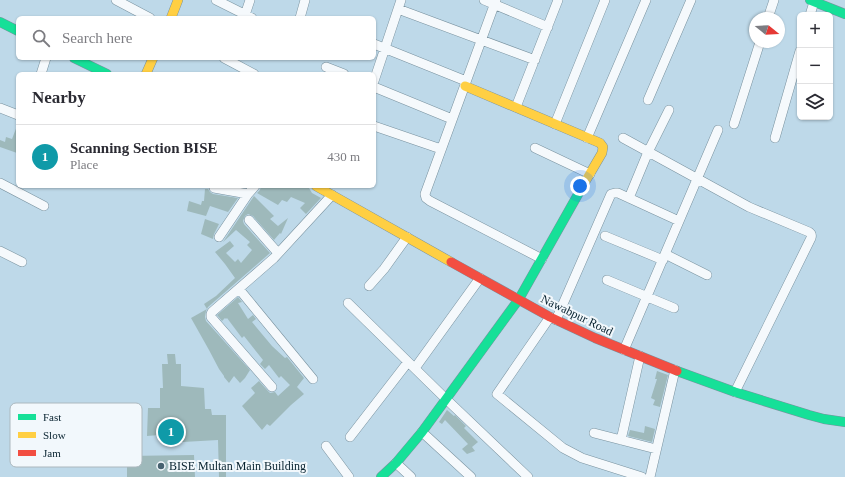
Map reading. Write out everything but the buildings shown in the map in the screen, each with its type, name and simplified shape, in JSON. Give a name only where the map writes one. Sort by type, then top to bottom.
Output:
[{"type":"street","points":[[116,0],[146,16]]},
{"type":"street","points":[[172,16],[178,0]]},
{"type":"street","points":[[216,0],[248,16],[250,0]]},
{"type":"street","points":[[301,16],[305,0]]},
{"type":"street","points":[[484,0],[495,2],[548,27]]},
{"type":"street","points":[[516,108],[558,0]]},
{"type":"street","points":[[556,124],[605,0]]},
{"type":"street","points":[[587,138],[646,0]]},
{"type":"street","points":[[648,100],[690,0]]},
{"type":"street","points":[[770,12],[774,0]]},
{"type":"street","points":[[810,12],[812,1],[845,14]]},
{"type":"street","points":[[495,2],[425,194],[426,198],[430,201],[542,259]]},
{"type":"street","points":[[376,75],[400,4],[481,40],[535,60]]},
{"type":"street","points":[[0,22],[16,30]]},
{"type":"street","points":[[376,45],[466,83],[516,108],[600,143],[603,147],[602,153],[519,299],[422,432],[382,477]]},
{"type":"street","points":[[734,124],[758,48]]},
{"type":"street","points":[[42,72],[45,60]]},
{"type":"street","points":[[78,60],[104,72]]},
{"type":"street","points":[[147,72],[152,60]]},
{"type":"street","points":[[228,60],[250,72]]},
{"type":"street","points":[[775,138],[797,61]]},
{"type":"street","points":[[326,67],[339,72]]},
{"type":"street","points":[[376,87],[452,119]]},
{"type":"street","points":[[0,108],[16,114]]},
{"type":"street","points":[[629,198],[648,152],[669,110]]},
{"type":"street","points":[[376,127],[441,149]]},
{"type":"street","points":[[624,350],[718,130]]},
{"type":"street","points":[[623,138],[749,207],[809,232],[812,236],[735,392]]},
{"type":"street","points":[[535,148],[590,174]]},
{"type":"street","points":[[0,183],[44,206]]},
{"type":"street","points":[[214,188],[248,194]]},
{"type":"street","points":[[219,237],[253,188]]},
{"type":"street","name":"Nawabpur Road","points":[[320,188],[553,318],[595,338],[735,392],[809,415],[845,422]]},
{"type":"street","points":[[642,477],[582,458],[569,452],[498,394],[553,318],[611,194],[615,193],[629,198],[679,221]]},
{"type":"street","points":[[272,387],[211,317],[211,314],[278,253],[332,195]]},
{"type":"street","points":[[249,220],[278,253]]},
{"type":"street","points":[[605,236],[664,257],[707,276]]},
{"type":"street","points":[[368,286],[384,269],[407,237]]},
{"type":"street","points":[[0,251],[22,262]]},
{"type":"street","points":[[415,368],[480,278]]},
{"type":"street","points":[[607,280],[674,308]]},
{"type":"street","points":[[239,289],[313,379]]},
{"type":"street","points":[[348,303],[528,477]]},
{"type":"street","points":[[621,440],[640,356]]},
{"type":"street","points":[[350,437],[408,362]]},
{"type":"street","points":[[650,477],[675,370]]},
{"type":"street","points":[[422,432],[471,477]]},
{"type":"street","points":[[594,433],[656,449]]},
{"type":"street","points":[[326,446],[349,477]]},
{"type":"street","points":[[396,462],[411,477]]},
{"type":"traffic: fast","points":[[810,0],[845,14]]},
{"type":"traffic: fast","points":[[0,22],[16,30]]},
{"type":"traffic: fast","points":[[78,60],[103,72]]},
{"type":"traffic: fast","points":[[381,477],[396,463],[422,432],[519,299],[585,182]]},
{"type":"traffic: fast","points":[[677,371],[735,392],[809,415],[845,422]]},
{"type":"traffic: slow","points":[[172,16],[178,0]]},
{"type":"traffic: slow","points":[[147,72],[152,60]]},
{"type":"traffic: slow","points":[[465,86],[600,143],[603,147],[602,153],[585,182]]},
{"type":"traffic: slow","points":[[320,188],[451,262]]},
{"type":"traffic: jam","points":[[451,262],[550,317],[595,338],[677,371]]},
{"type":"place","name":"Scanning Section BISE","points":[[171,432]]},
{"type":"place","name":"BISE Multan Main Building","points":[[161,466]]}]
